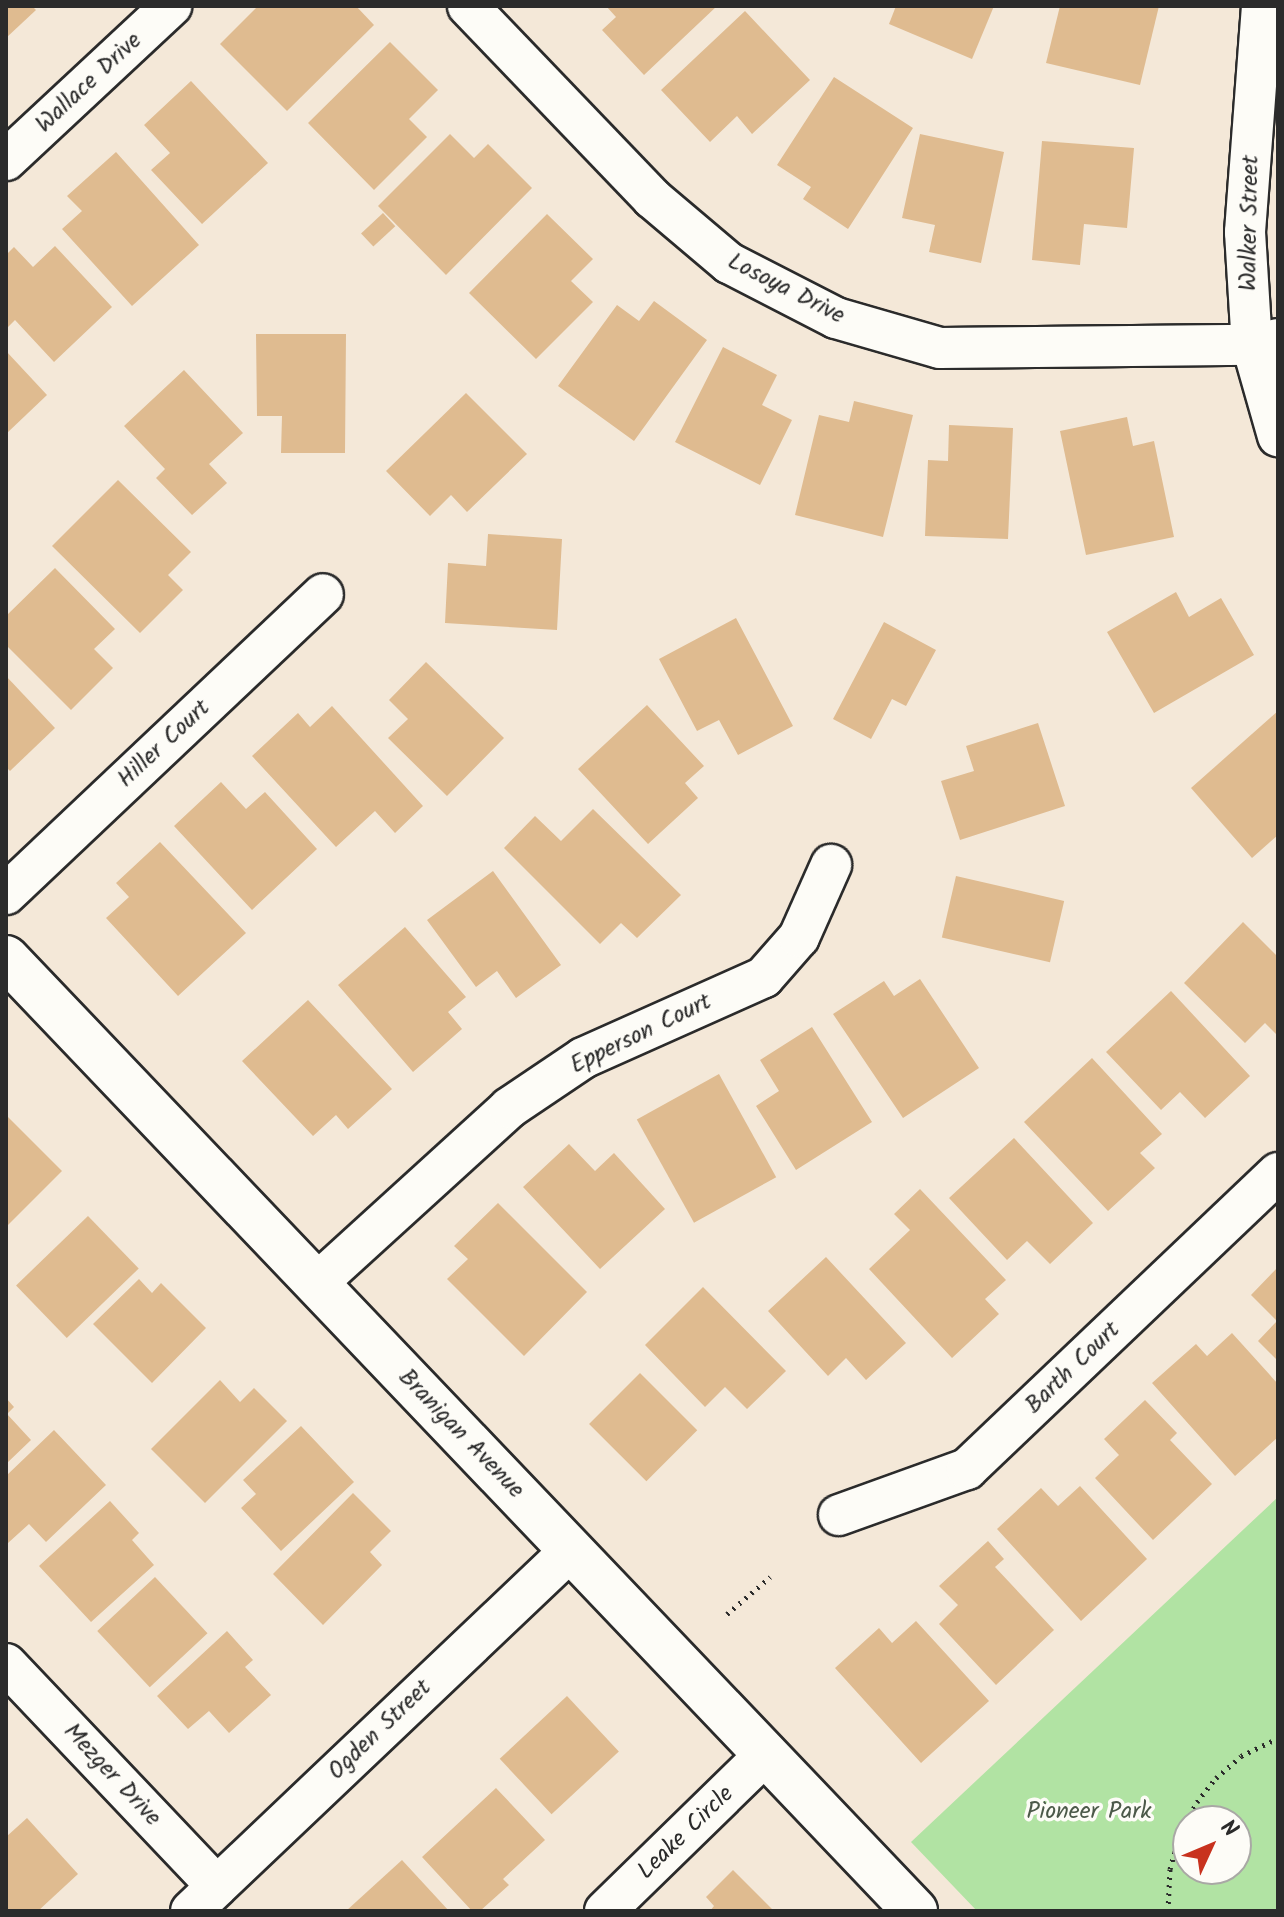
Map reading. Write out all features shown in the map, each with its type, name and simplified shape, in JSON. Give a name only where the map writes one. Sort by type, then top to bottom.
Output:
[{"type":"street","name":"Wallace Drive","points":[[6,160],[171,6]]},
{"type":"street","name":"Losoya Drive","points":[[468,6],[652,198],[729,263],[836,318],[940,348],[1265,342]]},
{"type":"street","name":"Walker Street","points":[[1262,6],[1245,232],[1278,436]]},
{"type":"street","name":"Hiller Court","points":[[6,894],[323,594]]},
{"type":"street","name":"Epperson Court","points":[[317,1283],[509,1108],[583,1058],[764,977],[799,937],[831,865]]},
{"type":"street","name":"Branigan Avenue","points":[[6,958],[915,1911]]},
{"type":"street","name":"Barth Court","points":[[839,1515],[967,1469],[1278,1173]]},
{"type":"street","name":"Ogden Street","points":[[204,1898],[570,1551]]},
{"type":"street","name":"Mezger Drive","points":[[6,1664],[204,1898]]},
{"type":"street","name":"Leake Circle","points":[[605,1911],[767,1753]]},
{"type":"path","points":[[727,1614],[770,1577]]},
{"type":"path","points":[[1168,1911],[1170,1869],[1179,1837],[1197,1802],[1216,1778],[1241,1756],[1278,1738]]},
{"type":"green space","name":"Pioneer Park","points":[[1278,1497],[1278,1911],[977,1911],[911,1842]]},
{"type":"building","points":[[6,6],[32,6],[36,10],[6,38]]},
{"type":"building","points":[[258,6],[356,6],[374,25],[287,111],[220,44]]},
{"type":"building","points":[[606,6],[717,6],[644,75],[602,30],[616,17]]},
{"type":"building","points":[[896,6],[994,6],[972,59],[889,24]]},
{"type":"building","points":[[1060,6],[1159,6],[1140,85],[1046,63]]},
{"type":"building","points":[[745,11],[810,80],[752,134],[737,116],[710,142],[661,90]]},
{"type":"building","points":[[390,42],[438,90],[409,119],[427,137],[374,190],[308,123]]},
{"type":"building","points":[[834,77],[913,128],[848,229],[803,199],[811,187],[777,165]]},
{"type":"building","points":[[191,81],[268,163],[202,224],[151,170],[170,153],[144,125]]},
{"type":"building","points":[[450,134],[474,158],[488,144],[532,188],[446,275],[378,206]]},
{"type":"building","points":[[920,134],[1004,152],[981,263],[929,252],[935,225],[902,218]]},
{"type":"building","points":[[1042,141],[1134,148],[1127,228],[1084,224],[1080,265],[1032,260]]},
{"type":"building","points":[[116,152],[199,245],[132,306],[62,229],[82,211],[67,196]]},
{"type":"building","points":[[383,213],[395,226],[373,247],[361,233]]},
{"type":"building","points":[[547,214],[593,259],[571,281],[593,302],[536,359],[469,293]]},
{"type":"building","points":[[55,246],[112,307],[54,362],[15,320],[8,327],[6,324],[6,255],[14,247],[33,267]]},
{"type":"building","points":[[654,301],[707,340],[634,441],[558,386],[617,305],[639,321]]},
{"type":"building","points":[[256,334],[346,334],[345,453],[281,453],[282,416],[257,416]]},
{"type":"building","points":[[723,347],[777,375],[762,405],[792,420],[760,485],[675,442]]},
{"type":"building","points":[[6,351],[47,395],[6,434]]},
{"type":"building","points":[[184,370],[243,433],[209,464],[227,483],[192,515],[156,478],[165,469],[124,426]]},
{"type":"building","points":[[466,393],[527,454],[467,512],[451,495],[430,516],[386,471]]},
{"type":"building","points":[[854,401],[913,415],[883,537],[795,515],[819,415],[849,422]]},
{"type":"building","points":[[1127,417],[1133,446],[1154,441],[1174,537],[1086,555],[1060,431]]},
{"type":"building","points":[[949,425],[1013,428],[1008,539],[925,536],[928,460],[948,461]]},
{"type":"building","points":[[118,480],[191,552],[168,575],[183,590],[140,633],[52,546]]},
{"type":"building","points":[[488,534],[562,539],[557,630],[445,623],[448,563],[486,566]]},
{"type":"building","points":[[55,568],[115,629],[94,649],[113,668],[71,710],[6,645],[6,616]]},
{"type":"building","points":[[1176,592],[1189,617],[1221,598],[1254,655],[1154,713],[1107,632]]},
{"type":"building","points":[[736,618],[793,726],[738,755],[719,720],[697,731],[659,659]]},
{"type":"building","points":[[884,622],[936,650],[906,706],[892,699],[871,739],[833,719]]},
{"type":"building","points":[[426,662],[504,738],[447,796],[388,738],[408,719],[389,700]]},
{"type":"building","points":[[6,676],[55,728],[10,771],[6,767]]},
{"type":"building","points":[[647,705],[704,766],[685,783],[698,798],[648,844],[578,769]]},
{"type":"building","points":[[332,706],[423,806],[395,833],[375,811],[336,847],[252,756],[298,713],[310,727]]},
{"type":"building","points":[[1278,711],[1278,835],[1252,858],[1191,788]]},
{"type":"building","points":[[1038,723],[1065,806],[960,840],[941,781],[974,771],[966,746]]},
{"type":"building","points":[[221,782],[246,809],[265,792],[317,849],[252,910],[174,826]]},
{"type":"building","points":[[593,809],[681,895],[637,938],[621,923],[600,944],[504,848],[535,816],[561,841]]},
{"type":"building","points":[[160,842],[246,933],[178,996],[106,918],[129,897],[116,883]]},
{"type":"building","points":[[493,871],[561,965],[516,998],[497,971],[476,987],[427,920]]},
{"type":"building","points":[[956,876],[1064,901],[1050,962],[942,937]]},
{"type":"building","points":[[1243,922],[1278,957],[1278,1036],[1265,1023],[1245,1043],[1184,983]]},
{"type":"building","points":[[405,927],[466,997],[448,1012],[462,1029],[413,1072],[338,985]]},
{"type":"building","points":[[920,979],[979,1068],[903,1118],[833,1014],[884,981],[894,996]]},
{"type":"building","points":[[1171,991],[1250,1076],[1205,1118],[1180,1092],[1161,1110],[1106,1052]]},
{"type":"building","points":[[308,1000],[392,1089],[348,1129],[336,1115],[313,1136],[242,1061]]},
{"type":"building","points":[[812,1027],[872,1122],[796,1170],[756,1106],[779,1091],[760,1060]]},
{"type":"building","points":[[1092,1058],[1162,1134],[1140,1153],[1155,1168],[1108,1211],[1024,1122]]},
{"type":"building","points":[[719,1074],[776,1177],[694,1223],[637,1120]]},
{"type":"building","points":[[6,1115],[62,1171],[6,1227]]},
{"type":"building","points":[[1014,1138],[1093,1223],[1050,1264],[1027,1241],[1007,1260],[949,1198]]},
{"type":"building","points":[[569,1144],[595,1171],[614,1153],[665,1209],[600,1269],[523,1187]]},
{"type":"building","points":[[920,1189],[1006,1280],[985,1299],[999,1314],[952,1358],[869,1269],[910,1230],[894,1214]]},
{"type":"building","points":[[498,1203],[587,1292],[524,1356],[447,1279],[468,1259],[454,1246]]},
{"type":"building","points":[[88,1216],[139,1269],[67,1338],[16,1285]]},
{"type":"building","points":[[826,1257],[906,1343],[866,1380],[846,1358],[828,1376],[768,1311]]},
{"type":"building","points":[[1278,1267],[1278,1361],[1258,1341],[1277,1321],[1251,1295]]},
{"type":"building","points":[[139,1279],[152,1293],[161,1283],[206,1328],[152,1383],[93,1324]]},
{"type":"building","points":[[703,1287],[786,1371],[747,1409],[725,1387],[705,1407],[645,1345]]},
{"type":"building","points":[[1232,1333],[1278,1384],[1278,1437],[1235,1476],[1152,1383],[1196,1344],[1207,1356]]},
{"type":"building","points":[[640,1373],[697,1430],[646,1481],[589,1424]]},
{"type":"building","points":[[220,1380],[240,1402],[254,1388],[287,1421],[205,1503],[151,1449]]},
{"type":"building","points":[[6,1398],[14,1407],[7,1414],[31,1440],[6,1464]]},
{"type":"building","points":[[1145,1400],[1177,1433],[1170,1440],[1212,1484],[1153,1540],[1095,1478],[1119,1455],[1104,1439]]},
{"type":"building","points":[[301,1426],[354,1482],[281,1551],[241,1508],[256,1494],[243,1480]]},
{"type":"building","points":[[54,1430],[106,1485],[46,1542],[29,1524],[8,1543],[6,1476]]},
{"type":"building","points":[[1080,1486],[1147,1559],[1081,1621],[997,1529],[1041,1488],[1058,1506]]},
{"type":"building","points":[[353,1493],[391,1531],[370,1552],[382,1565],[323,1625],[273,1574]]},
{"type":"building","points":[[110,1501],[139,1533],[132,1540],[154,1565],[91,1622],[39,1566]]},
{"type":"building","points":[[988,1541],[1004,1559],[995,1567],[1054,1630],[996,1685],[939,1624],[958,1605],[939,1586]]},
{"type":"building","points":[[155,1577],[208,1633],[150,1687],[97,1631]]},
{"type":"building","points":[[916,1621],[989,1701],[921,1763],[835,1668],[879,1628],[892,1643]]},
{"type":"building","points":[[227,1631],[253,1660],[245,1667],[271,1695],[229,1733],[209,1711],[188,1729],[157,1696]]},
{"type":"building","points":[[567,1696],[619,1752],[552,1814],[500,1759]]},
{"type":"building","points":[[496,1788],[545,1840],[503,1879],[509,1885],[480,1911],[472,1911],[422,1857]]},
{"type":"building","points":[[27,1818],[78,1874],[38,1911],[7,1911],[6,1837]]},
{"type":"building","points":[[402,1860],[449,1911],[346,1911]]},
{"type":"building","points":[[733,1870],[774,1911],[710,1911],[714,1906],[706,1897]]}]
